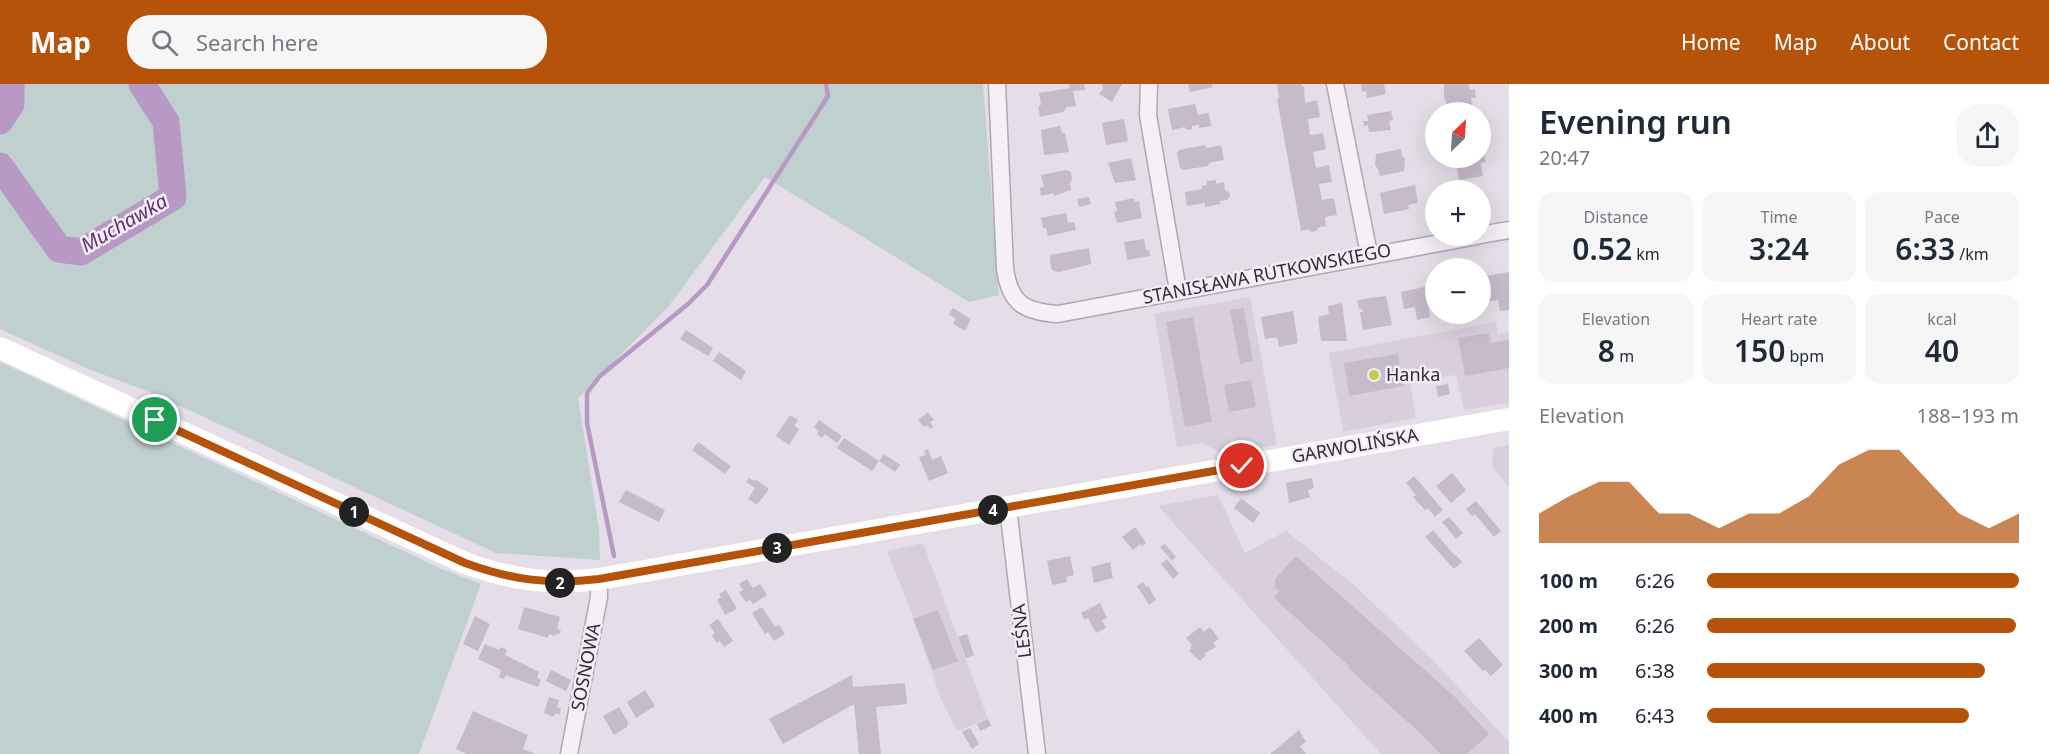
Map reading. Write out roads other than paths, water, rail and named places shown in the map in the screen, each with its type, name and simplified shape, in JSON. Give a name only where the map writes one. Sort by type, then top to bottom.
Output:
[{"type":"main road","name":"GARWOLIŃSKA","points":[[0,348],[465,563],[506,577],[563,583],[599,579],[1509,419]]},
{"type":"street","name":"STANISŁAWA RUTKOWSKIEGO","points":[[997,84],[1007,286],[1022,306],[1040,313],[1058,314],[1425,244]]},
{"type":"street","points":[[1149,84],[1148,115],[1178,291]]},
{"type":"street","points":[[1335,84],[1370,254]]},
{"type":"street","name":"STANISŁAWA RUTKOWSKIEGO","points":[[1491,233],[1509,230]]},
{"type":"street","name":"LEŚNA","points":[[1008,507],[1037,754]]},
{"type":"street","name":"SOSNOWA","points":[[569,754],[599,597],[599,579]]},
{"type":"waterway","name":"Muchawka","points":[[0,121],[11,104],[11,84]]},
{"type":"waterway","name":"Muchawka","points":[[0,166],[59,249],[81,252],[173,197],[166,122],[142,84]]},
{"type":"waterway","points":[[614,556],[587,423],[587,393],[600,376],[688,304],[707,285],[828,96],[826,84]]},
{"type":"place","name":"Hanka","points":[[1374,375]]}]
